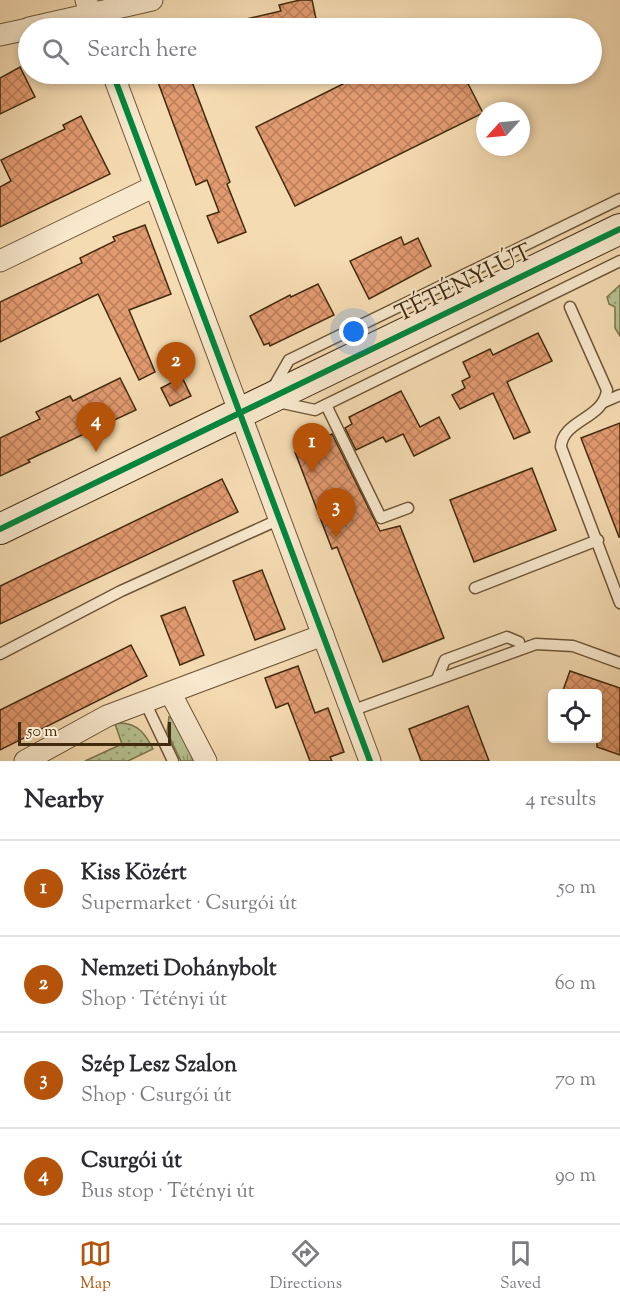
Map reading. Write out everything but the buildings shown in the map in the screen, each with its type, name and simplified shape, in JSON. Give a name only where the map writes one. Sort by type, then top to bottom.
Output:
[{"type":"street","points":[[74,18],[152,0]]},
{"type":"street","points":[[0,35],[18,31]]},
{"type":"street","points":[[117,84],[370,761]]},
{"type":"street","points":[[0,261],[155,186]]},
{"type":"street","name":"TÉTÉNYI ÚT","points":[[0,529],[620,229]]},
{"type":"street","points":[[25,761],[107,716],[171,694],[323,635]]},
{"type":"street","points":[[171,694],[206,761]]},
{"type":"lane","points":[[620,199],[289,360],[267,400],[315,411],[620,261]]},
{"type":"lane","points":[[570,307],[607,390],[604,402]]},
{"type":"lane","points":[[620,395],[604,402],[589,417],[567,432],[561,441],[563,454],[598,540],[620,603]]},
{"type":"lane","points":[[326,405],[381,518],[408,508]]},
{"type":"lane","points":[[0,654],[121,591],[280,519]]},
{"type":"lane","points":[[475,588],[598,540]]},
{"type":"lane","points":[[437,679],[445,660],[507,637],[519,642]]},
{"type":"lane","points":[[351,711],[536,644],[573,646],[618,660]]},
{"type":"lane","points":[[145,702],[173,761]]},
{"type":"green space","points":[[620,285],[620,336],[615,328],[615,307],[609,304],[607,297]]},
{"type":"green space","points":[[169,717],[175,720],[199,761],[181,761],[167,732]]},
{"type":"green space","points":[[115,724],[132,725],[141,731],[153,749],[128,761],[85,761],[122,744]]},
{"type":"cycle path","points":[[117,84],[370,761]]},
{"type":"cycle path","points":[[0,529],[620,229]]},
{"type":"place","name":"Nemzeti Dohánybolt","points":[[176,392]]},
{"type":"place","name":"Csurgói út","points":[[96,452]]},
{"type":"place","name":"Kiss Közért","points":[[312,473]]},
{"type":"place","name":"Szép Lesz Szalon","points":[[336,538]]}]
